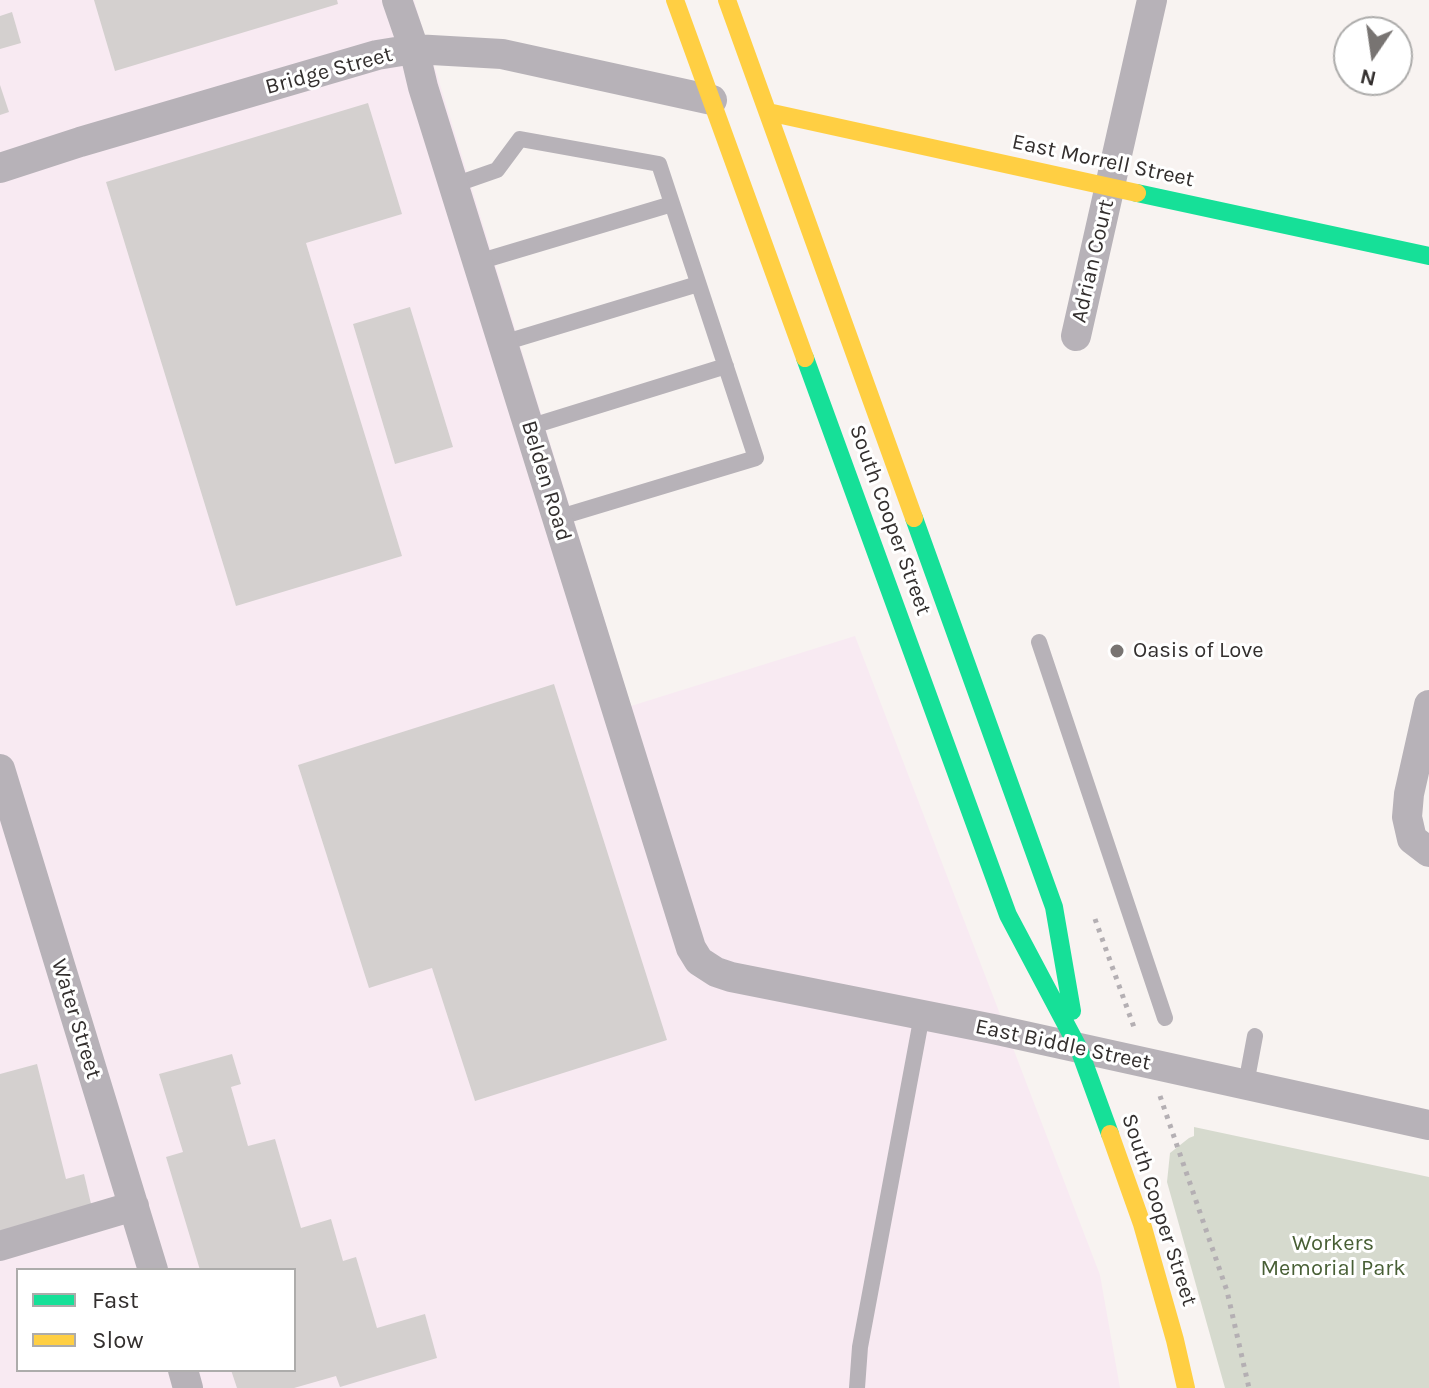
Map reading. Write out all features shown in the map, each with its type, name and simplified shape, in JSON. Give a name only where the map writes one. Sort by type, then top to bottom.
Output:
[{"type":"main road","name":"South Cooper Street","points":[[675,0],[729,104],[1008,915],[1079,1049],[1142,1224],[1172,1326],[1186,1388]]},
{"type":"main road","name":"South Cooper Street","points":[[727,0],[1054,907],[1079,1049]]},
{"type":"main road","name":"East Morrell Street","points":[[729,104],[1429,256]]},
{"type":"street","name":"Belden Road","points":[[397,0],[691,948],[699,961]]},
{"type":"street","name":"Adrian Court","points":[[1076,336],[1152,0]]},
{"type":"street","name":"Bridge Street","points":[[0,168],[377,55],[414,49],[502,54],[729,104]]},
{"type":"street","points":[[1420,846],[1407,817],[1409,794],[1429,705]]},
{"type":"street","name":"Water Street","points":[[0,769],[11,844],[152,1268]]},
{"type":"street","name":"East Biddle Street","points":[[699,961],[731,977],[922,1015],[1429,1125]]},
{"type":"street","points":[[0,1246],[134,1206]]},
{"type":"lane","points":[[454,185],[497,170],[520,139],[659,164],[756,458],[557,518]]},
{"type":"lane","points":[[478,262],[672,204]]},
{"type":"lane","points":[[503,343],[698,284]]},
{"type":"lane","points":[[529,427],[726,366]]},
{"type":"lane","points":[[1039,642],[1165,1018]]},
{"type":"lane","points":[[857,1388],[860,1347],[922,1015]]},
{"type":"lane","points":[[1246,1084],[1255,1036]]},
{"type":"path","points":[[1171,1127],[1227,1291],[1249,1388]]},
{"type":"shaded area","points":[[0,0],[414,0],[631,706],[855,636],[1100,1275],[1120,1388],[0,1388]]},
{"type":"green space","name":"Workers Memorial Park","points":[[1194,1127],[1429,1177],[1429,1388],[1225,1388],[1167,1182],[1170,1153],[1194,1136]]},
{"type":"building","points":[[94,0],[337,0],[338,4],[115,71]]},
{"type":"building","points":[[12,12],[21,43],[0,49],[0,16]]},
{"type":"building","points":[[0,85],[9,112],[0,115]]},
{"type":"building","points":[[368,103],[402,214],[306,243],[402,556],[236,606],[106,182]]},
{"type":"building","points":[[410,307],[453,447],[395,464],[353,324]]},
{"type":"building","points":[[554,684],[667,1040],[475,1101],[432,968],[369,988],[298,765]]},
{"type":"building","points":[[232,1054],[241,1084],[231,1087],[248,1146],[275,1139],[301,1228],[331,1219],[343,1261],[356,1257],[377,1328],[425,1314],[437,1358],[340,1387],[336,1376],[294,1388],[237,1388],[232,1372],[296,1372],[296,1268],[199,1268],[166,1157],[183,1152],[159,1074]]},
{"type":"building","points":[[37,1064],[66,1179],[84,1174],[92,1208],[0,1231],[0,1074]]},
{"type":"traffic: fast","points":[[1137,193],[1429,256]]},
{"type":"traffic: fast","points":[[805,358],[1008,915],[1079,1049],[1110,1134]]},
{"type":"traffic: fast","points":[[914,518],[1054,907],[1072,1011]]},
{"type":"traffic: slow","points":[[675,0],[805,358]]},
{"type":"traffic: slow","points":[[727,0],[914,518]]},
{"type":"traffic: slow","points":[[768,112],[1137,193]]},
{"type":"traffic: slow","points":[[1110,1134],[1142,1224],[1186,1388]]},
{"type":"place","name":"Oasis of Love","points":[[1117,651]]}]
